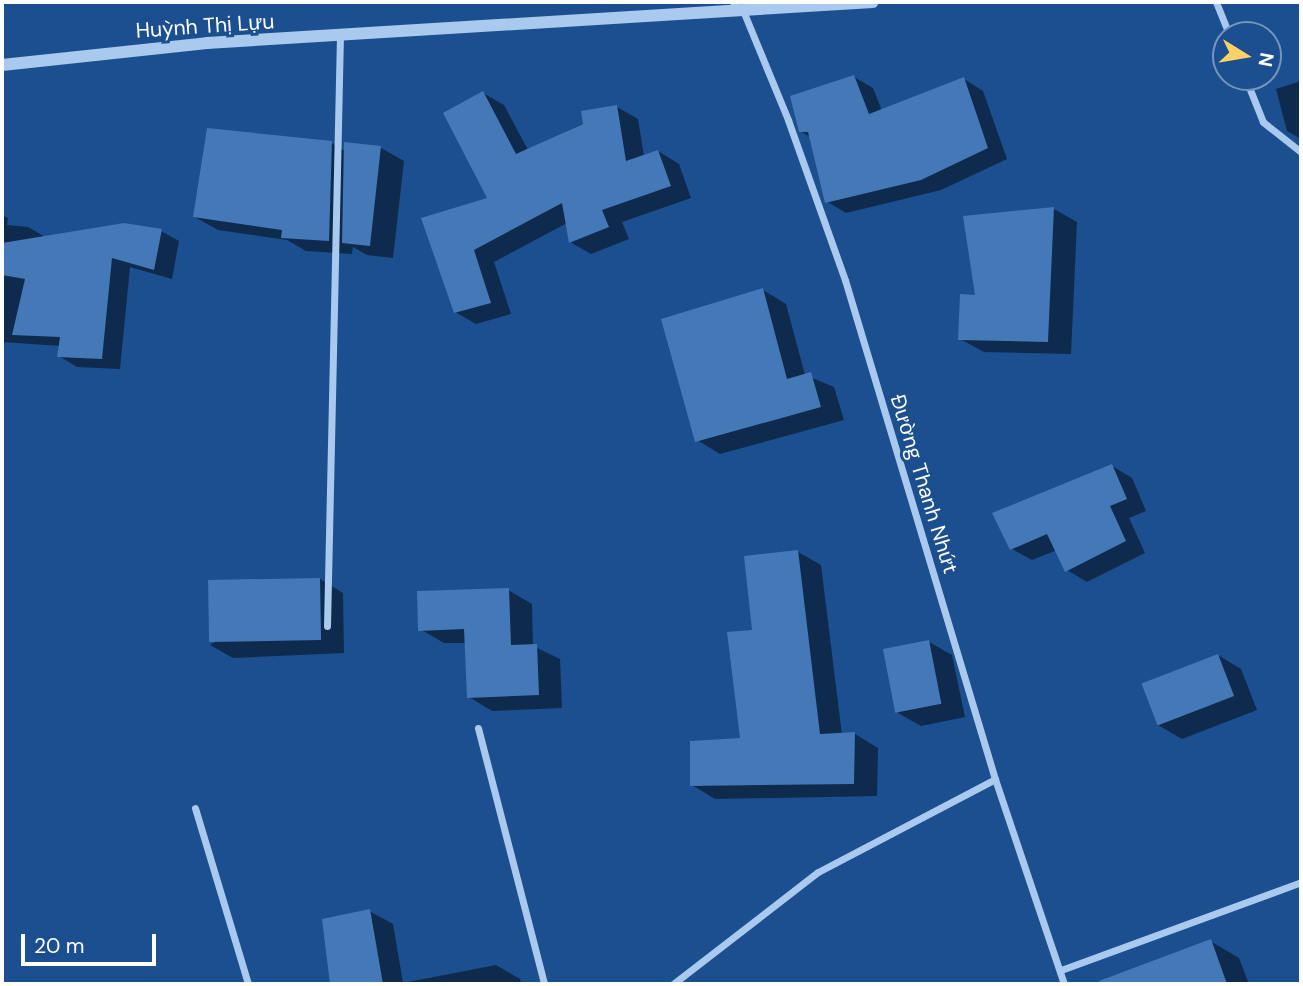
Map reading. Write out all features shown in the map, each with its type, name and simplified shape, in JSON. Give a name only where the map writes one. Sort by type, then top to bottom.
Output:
[{"type":"street","name":"Đường Thanh Nhứt","points":[[733,2],[744,13],[845,280],[995,779],[1064,984]]},
{"type":"street","name":"Huỳnh Thị Lựu","points":[[2,65],[207,43],[744,13],[873,2]]},
{"type":"street","points":[[1216,2],[1223,21]]},
{"type":"street","points":[[327,626],[340,37]]},
{"type":"street","points":[[1251,91],[1263,122],[1301,152]]},
{"type":"street","points":[[478,728],[544,984]]},
{"type":"street","points":[[673,984],[818,872],[995,779]]},
{"type":"street","points":[[195,808],[248,984]]},
{"type":"street","points":[[1061,970],[1301,882]]},
{"type":"building","points":[[854,75],[869,114],[964,77],[988,148],[921,180],[825,203],[808,132],[799,132],[790,96]]},
{"type":"building","points":[[483,91],[516,154],[583,124],[581,111],[617,105],[626,161],[658,150],[671,186],[602,210],[609,227],[569,243],[562,203],[474,250],[491,303],[454,313],[421,218],[487,198],[443,113]]},
{"type":"building","points":[[207,128],[332,141],[329,241],[281,238],[282,230],[193,217]]},
{"type":"building","points":[[344,142],[381,146],[370,246],[342,243]]},
{"type":"building","points":[[1054,207],[1048,342],[958,340],[960,294],[975,295],[963,216]]},
{"type":"building","points":[[124,223],[162,229],[154,270],[112,258],[102,359],[57,357],[60,337],[12,335],[25,279],[2,275],[2,243]]},
{"type":"building","points":[[763,288],[787,379],[811,372],[821,407],[695,442],[661,319]]},
{"type":"building","points":[[1112,464],[1127,499],[1110,506],[1126,541],[1065,572],[1047,534],[1010,550],[992,513]]},
{"type":"building","points":[[798,550],[820,734],[855,732],[854,784],[690,786],[690,741],[740,738],[727,632],[752,630],[744,556]]},
{"type":"building","points":[[320,578],[321,640],[209,642],[208,580]]},
{"type":"building","points":[[509,588],[511,645],[537,644],[539,695],[467,698],[464,629],[418,631],[417,591]]},
{"type":"building","points":[[929,640],[941,704],[895,713],[883,649]]},
{"type":"building","points":[[1218,654],[1234,696],[1158,725],[1141,683]]},
{"type":"building","points":[[370,909],[383,984],[330,984],[322,919]]},
{"type":"building","points":[[1211,939],[1227,984],[1100,984],[1099,981]]}]
